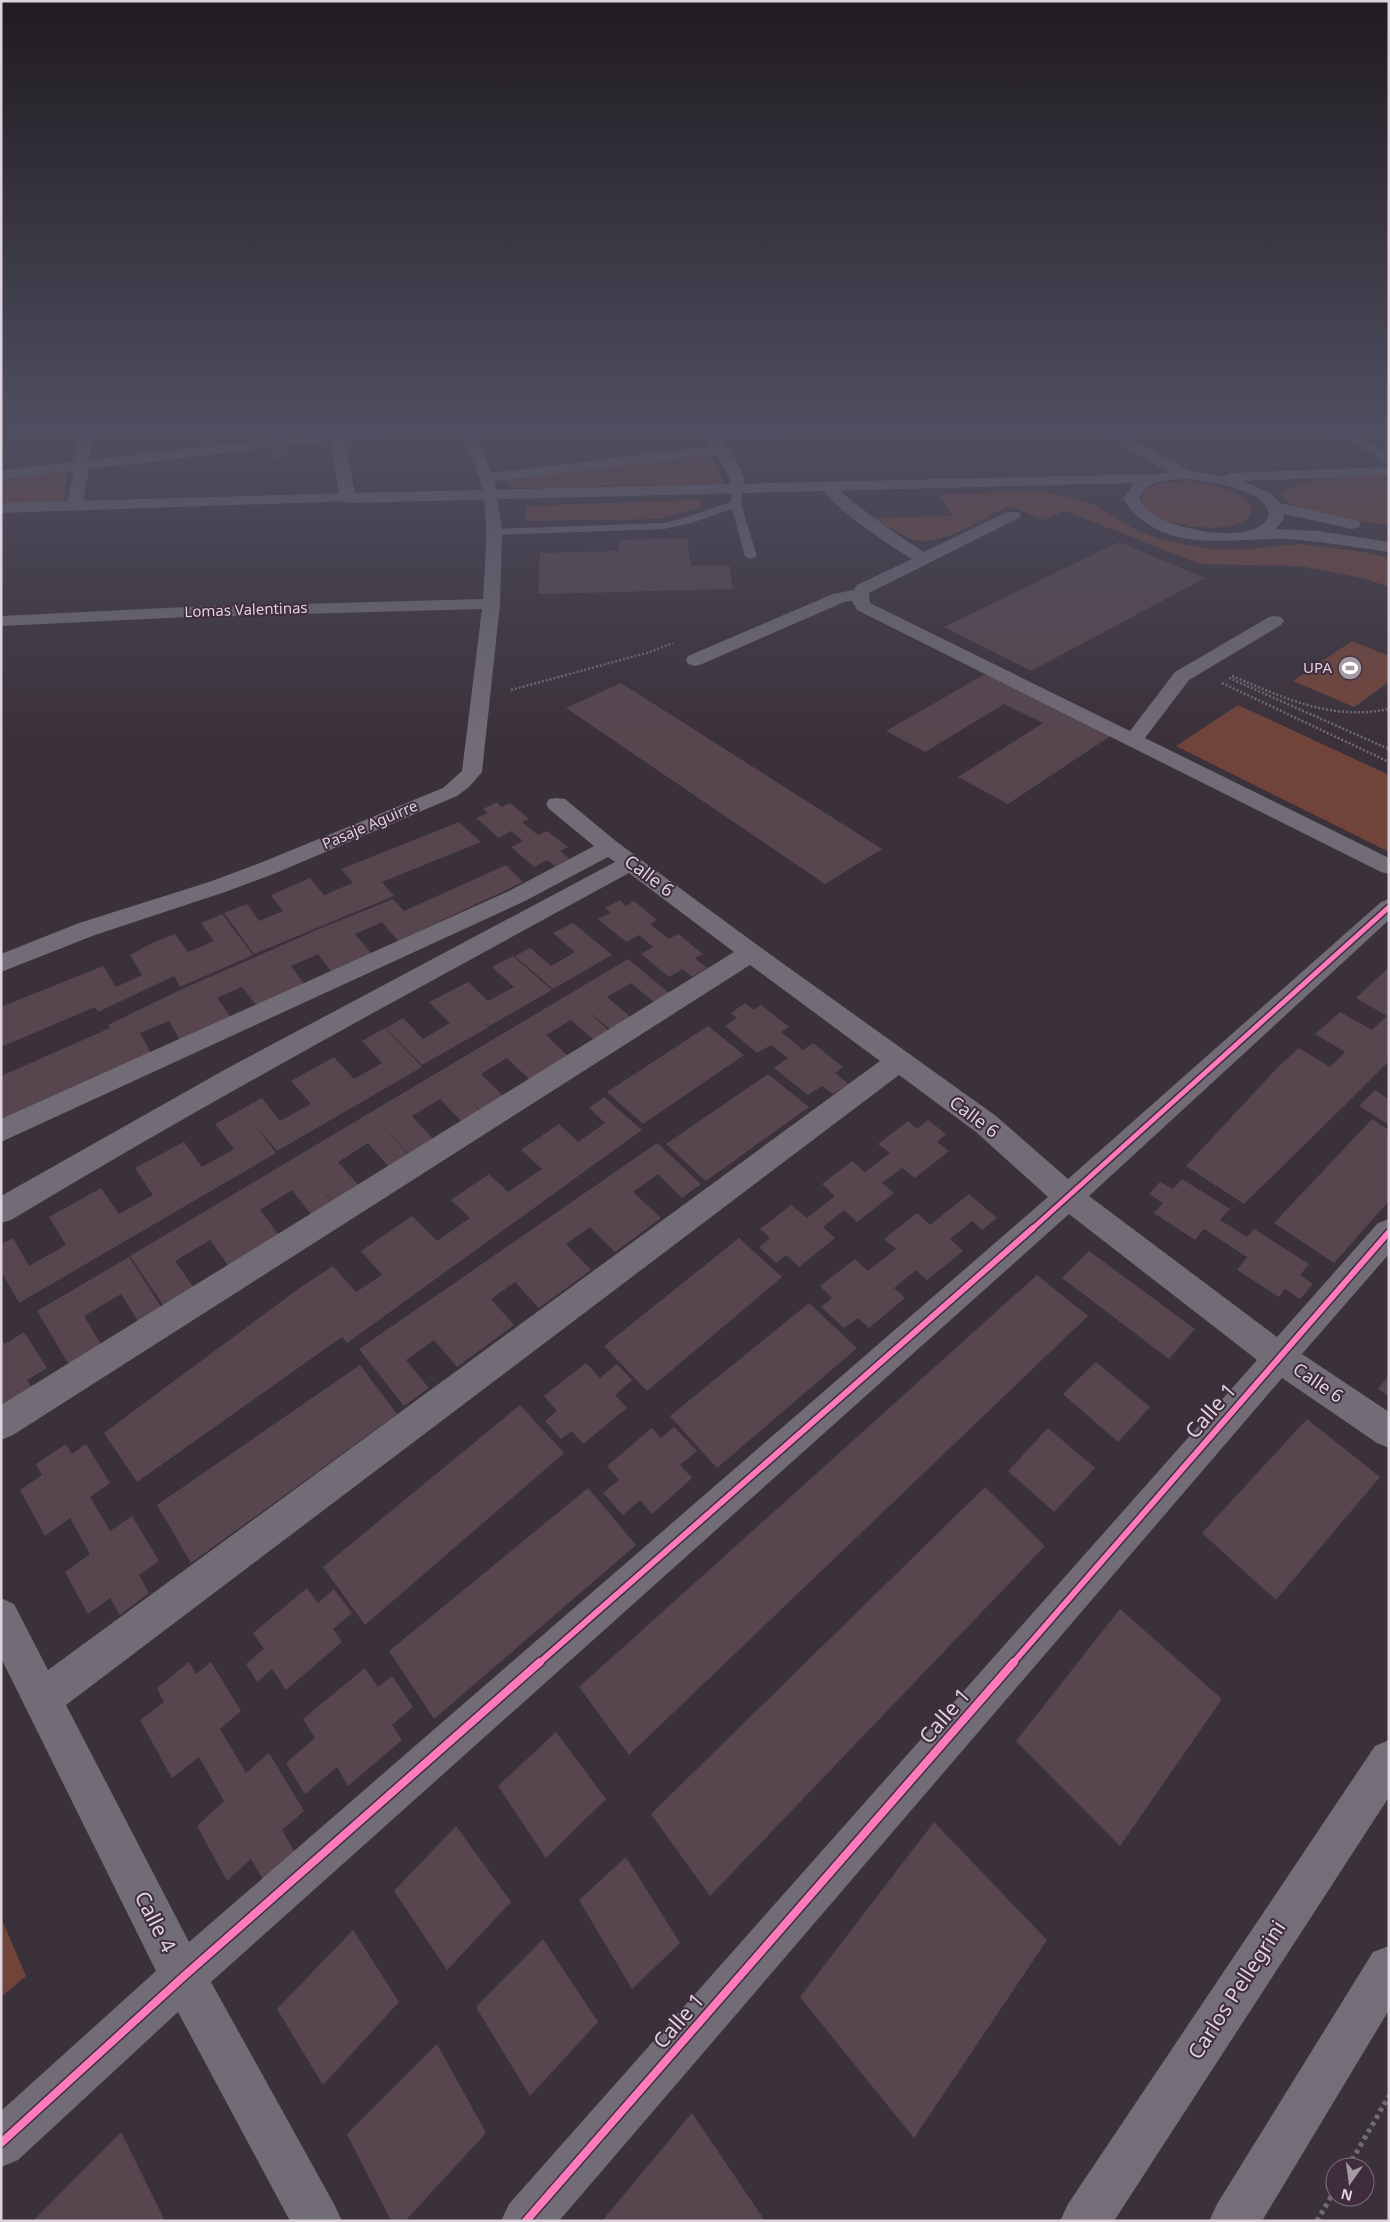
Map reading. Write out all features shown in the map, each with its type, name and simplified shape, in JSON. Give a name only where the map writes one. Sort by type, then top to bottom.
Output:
[{"type":"main road","points":[[1177,531],[1198,535],[1229,536],[1255,533],[1318,536],[1389,546]]},
{"type":"main road","points":[[1255,533],[1261,531]]},
{"type":"main road","name":"Carlos Pellegrini","points":[[1084,2221],[1389,1760]]},
{"type":"main road","points":[[1234,2221],[1389,1968]]},
{"type":"street","points":[[882,531],[924,559]]},
{"type":"street","points":[[983,531],[863,589],[860,594],[863,606],[1389,867]]},
{"type":"street","name":"Pasaje Aguirre","points":[[1,964],[87,930],[242,878],[450,792],[462,783],[472,772],[491,604],[494,532]]},
{"type":"street","points":[[695,660],[839,598],[860,594]]},
{"type":"street","name":"Lomas Valentinas","points":[[1,621],[187,612],[491,604]]},
{"type":"street","points":[[1133,740],[1182,676],[1275,621]]},
{"type":"street","name":"Calle 6","points":[[557,804],[609,847],[751,953],[898,1062],[986,1124],[1068,1197],[1279,1357],[1389,1432]]},
{"type":"street","points":[[1,1132],[517,896],[609,847]]},
{"type":"street","points":[[1,1211],[101,1151],[631,863]]},
{"type":"street","points":[[1,2143],[183,1977],[1068,1197],[1389,906]]},
{"type":"street","points":[[1,1424],[751,953]]},
{"type":"street","points":[[42,1699],[898,1062]]},
{"type":"street","name":"Calle 1","points":[[526,2221],[1389,1232]]},
{"type":"street","name":"Calle 4","points":[[1,1617],[183,1977],[317,2221]]},
{"type":"lane","points":[[494,532],[531,531]]},
{"type":"lane","points":[[745,531],[751,556]]},
{"type":"path","points":[[481,698],[650,652],[676,641]]},
{"type":"path","points":[[1389,709],[1361,713],[1330,713],[1225,675],[1389,749]]},
{"type":"path","points":[[1216,681],[1389,762]]},
{"type":"path","points":[[1354,2157],[1389,2096]]},
{"type":"path","points":[[1318,2221],[1326,2207]]},
{"type":"shaded area","points":[[895,531],[961,531],[926,541],[904,536]]},
{"type":"shaded area","points":[[1115,531],[1139,531],[1186,545],[1214,549],[1252,549],[1298,544],[1364,552],[1389,558],[1389,587],[1366,579],[1300,566],[1200,564]]},
{"type":"shaded area","name":"UPA","points":[[1352,641],[1389,656],[1389,682],[1354,707],[1293,681]]},
{"type":"shaded area","points":[[1238,705],[1389,775],[1389,852],[1176,746]]},
{"type":"shaded area","points":[[1,1918],[26,1976],[1,1997]]},
{"type":"building","points":[[687,538],[691,566],[729,565],[733,589],[538,594],[540,553],[619,551],[619,540]]},
{"type":"building","points":[[1119,542],[1205,578],[1031,671],[944,627]]},
{"type":"building","points":[[985,674],[1112,735],[1008,804],[958,777],[1043,723],[1004,704],[925,752],[886,731]]},
{"type":"building","points":[[621,683],[882,849],[825,884],[566,708]]},
{"type":"building","points":[[497,802],[502,807],[510,803],[529,819],[522,822],[538,835],[547,831],[568,847],[560,851],[570,859],[555,866],[547,860],[534,867],[511,847],[523,841],[511,831],[499,838],[476,818],[488,813],[483,809]]},
{"type":"building","points":[[459,822],[481,842],[382,882],[394,896],[254,954],[224,913],[247,904],[259,921],[283,911],[271,895],[310,878],[324,895],[353,883],[341,869]]},
{"type":"building","points":[[506,865],[523,882],[398,941],[382,922],[355,934],[371,953],[331,971],[318,954],[291,966],[305,985],[256,1005],[242,987],[217,998],[233,1020],[181,1042],[169,1021],[140,1033],[151,1053],[1,1122],[1,1076],[110,1028],[108,1025],[180,990],[319,929],[393,899],[404,911]]},
{"type":"building","points":[[620,900],[626,906],[634,901],[657,920],[650,924],[669,939],[678,934],[703,954],[695,958],[707,968],[692,977],[683,969],[669,977],[641,954],[653,947],[639,935],[626,942],[598,919],[611,913],[605,908]]},
{"type":"building","points":[[222,914],[253,955],[180,987],[174,976],[98,1012],[95,1007],[1,1047],[1,1007],[103,966],[116,987],[142,975],[130,955],[152,943],[175,934],[188,952],[214,941],[201,923]]},
{"type":"building","points":[[573,923],[612,955],[553,989],[515,956],[530,948],[551,966],[575,952],[553,933]]},
{"type":"building","points":[[513,956],[552,990],[489,1026],[479,1017],[489,1027],[422,1065],[386,1028],[403,1018],[423,1039],[450,1023],[429,1002],[468,982],[488,1001],[514,987],[492,967]]},
{"type":"building","points":[[628,959],[669,993],[654,1002],[631,983],[607,997],[632,1018],[611,1030],[586,1009],[609,1031],[594,1040],[571,1020],[546,1035],[569,1057],[530,1080],[507,1058],[481,1074],[504,1097],[481,1111],[469,1099],[480,1111],[462,1122],[440,1099],[412,1116],[435,1141],[410,1156],[376,1118],[409,1156],[390,1168],[368,1143],[338,1162],[360,1187],[334,1204],[317,1184],[333,1204],[313,1217],[292,1190],[260,1210],[281,1238],[230,1268],[210,1240],[175,1261],[196,1291],[166,1309],[130,1256]]},
{"type":"building","points":[[1389,967],[1389,1061],[1344,1106],[1244,1204],[1186,1166],[1279,1066],[1299,1048],[1330,1067],[1345,1052],[1315,1034],[1340,1012],[1372,1030],[1387,1016],[1356,998]]},
{"type":"building","points":[[745,1003],[753,1010],[761,1005],[789,1027],[781,1032],[803,1050],[813,1043],[843,1067],[835,1073],[849,1084],[833,1094],[822,1086],[808,1095],[774,1068],[788,1058],[771,1045],[757,1053],[725,1026],[737,1018],[731,1013]]},
{"type":"building","points":[[708,1026],[744,1055],[643,1124],[607,1092]]},
{"type":"building","points":[[385,1028],[422,1067],[277,1151],[254,1124],[276,1153],[19,1303],[1,1271],[1,1244],[13,1238],[29,1266],[66,1245],[49,1217],[101,1188],[119,1214],[153,1195],[135,1168],[184,1142],[202,1167],[234,1149],[215,1124],[262,1098],[280,1121],[311,1104],[291,1081],[334,1057],[354,1079],[382,1063],[362,1041]]},
{"type":"building","points":[[768,1074],[809,1107],[706,1181],[666,1144]]},
{"type":"building","points":[[1375,1090],[1387,1098],[1389,1097],[1389,1125],[1359,1106]]},
{"type":"building","points":[[604,1097],[642,1130],[347,1343],[342,1337],[137,1482],[104,1433],[301,1287],[333,1266],[356,1292],[382,1275],[361,1251],[412,1216],[437,1241],[470,1218],[451,1200],[489,1174],[508,1192],[542,1169],[521,1150],[559,1124],[578,1142],[605,1123],[589,1108]]},
{"type":"building","points":[[1372,1119],[1389,1130],[1389,1201],[1334,1263],[1274,1223]]},
{"type":"building","points":[[928,1120],[946,1134],[937,1142],[949,1151],[915,1178],[902,1168],[882,1183],[894,1193],[857,1222],[844,1210],[823,1227],[835,1238],[799,1267],[786,1255],[776,1263],[759,1247],[770,1238],[760,1229],[791,1205],[807,1218],[835,1196],[822,1184],[852,1161],[865,1172],[890,1153],[878,1144],[908,1121],[917,1129]]},
{"type":"building","points":[[657,1143],[701,1184],[682,1198],[658,1174],[633,1192],[661,1218],[615,1252],[590,1227],[566,1244],[591,1270],[539,1308],[515,1282],[491,1299],[514,1325],[457,1367],[434,1340],[406,1360],[429,1388],[404,1406],[359,1349]]},
{"type":"building","points":[[1182,1179],[1230,1209],[1220,1220],[1247,1237],[1254,1229],[1309,1264],[1300,1275],[1313,1284],[1300,1299],[1285,1289],[1279,1297],[1237,1270],[1247,1257],[1204,1229],[1195,1240],[1154,1213],[1163,1203],[1149,1194],[1160,1182],[1173,1189]]},
{"type":"building","points":[[969,1194],[997,1218],[982,1230],[972,1221],[950,1239],[963,1251],[927,1280],[916,1270],[894,1288],[905,1298],[869,1328],[858,1318],[844,1328],[821,1307],[832,1298],[820,1286],[855,1259],[868,1271],[896,1249],[884,1239],[917,1213],[930,1225]]},
{"type":"building","points":[[739,1238],[782,1277],[647,1391],[604,1346]]},
{"type":"building","points":[[1089,1251],[1195,1329],[1169,1359],[1062,1278]]},
{"type":"building","points":[[129,1257],[163,1310],[140,1324],[121,1294],[84,1316],[103,1348],[71,1368],[37,1311]]},
{"type":"building","points":[[1037,1275],[1088,1316],[629,1755],[579,1687]]},
{"type":"building","points":[[809,1303],[857,1348],[717,1468],[670,1416]]},
{"type":"building","points":[[24,1332],[47,1368],[27,1380],[36,1394],[8,1411],[1,1399],[1,1339],[5,1344]]},
{"type":"building","points":[[1096,1362],[1150,1407],[1118,1442],[1063,1394]]},
{"type":"building","points":[[586,1363],[600,1378],[617,1364],[632,1380],[615,1395],[627,1408],[583,1444],[572,1431],[561,1439],[545,1421],[557,1411],[544,1396]]},
{"type":"building","points":[[360,1365],[397,1414],[191,1563],[157,1505]]},
{"type":"building","points":[[1389,1375],[1389,1396],[1378,1389]]},
{"type":"building","points":[[520,1405],[564,1453],[365,1625],[323,1567]]},
{"type":"building","points":[[1307,1419],[1380,1477],[1276,1600],[1202,1533]]},
{"type":"building","points":[[674,1427],[697,1451],[680,1465],[692,1478],[652,1514],[640,1500],[623,1515],[603,1493],[619,1480],[607,1466],[652,1428],[661,1438]]},
{"type":"building","points":[[1048,1428],[1095,1468],[1054,1512],[1008,1471]]},
{"type":"building","points":[[66,1444],[72,1454],[86,1444],[110,1483],[90,1497],[110,1531],[132,1516],[159,1561],[139,1575],[149,1593],[120,1615],[110,1598],[88,1614],[65,1572],[90,1554],[70,1518],[45,1536],[20,1490],[42,1475],[36,1464]]},
{"type":"building","points":[[985,1487],[1045,1546],[710,1896],[651,1814]]},
{"type":"building","points":[[588,1488],[636,1545],[434,1719],[389,1651]]},
{"type":"building","points":[[307,1588],[318,1603],[334,1589],[352,1613],[333,1629],[342,1642],[286,1690],[272,1669],[257,1682],[246,1664],[264,1649],[253,1633]]},
{"type":"building","points":[[1120,1609],[1222,1699],[1120,1846],[1016,1741]]},
{"type":"building","points":[[189,1662],[196,1674],[211,1662],[241,1711],[220,1729],[246,1773],[269,1753],[304,1811],[282,1830],[295,1853],[264,1881],[251,1859],[227,1881],[197,1826],[224,1801],[199,1757],[172,1778],[140,1720],[164,1702],[157,1688]]},
{"type":"building","points":[[365,1668],[378,1687],[392,1676],[413,1707],[392,1725],[402,1740],[348,1786],[337,1767],[305,1794],[286,1763],[315,1738],[303,1719]]},
{"type":"building","points":[[556,1732],[606,1799],[546,1858],[498,1786]]},
{"type":"building","points":[[934,1822],[1047,1940],[914,2138],[800,1997]]},
{"type":"building","points":[[456,1826],[511,1902],[447,1970],[394,1891]]},
{"type":"building","points":[[626,1857],[680,1943],[632,1989],[579,1900]]},
{"type":"building","points":[[353,1930],[399,2002],[323,2085],[277,2009]]},
{"type":"building","points":[[543,1939],[598,2022],[530,2096],[476,2007]]},
{"type":"building","points":[[437,2044],[486,2133],[405,2221],[391,2221],[347,2134]]},
{"type":"building","points":[[692,2113],[765,2221],[602,2221]]},
{"type":"building","points":[[121,2132],[165,2221],[33,2221]]},
{"type":"cycle path","points":[[1,2143],[183,1977],[1068,1197],[1389,907]]},
{"type":"cycle path","points":[[526,2221],[1389,1232]]},
{"type":"place","name":"UPA","points":[[1350,668]]}]
